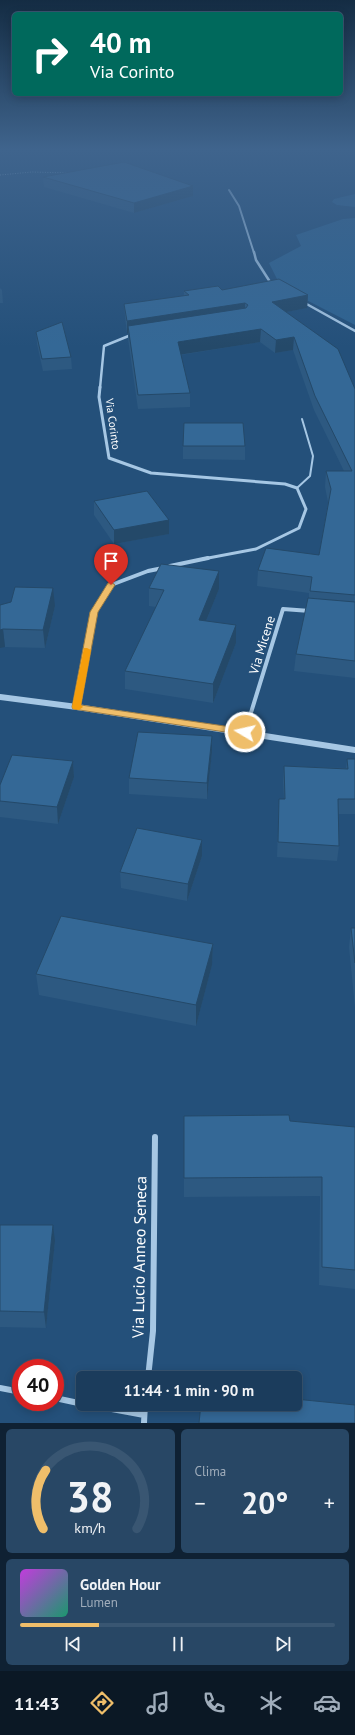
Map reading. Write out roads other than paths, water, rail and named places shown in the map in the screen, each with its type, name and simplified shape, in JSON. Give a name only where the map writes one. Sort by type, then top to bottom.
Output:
[{"type":"street","points":[[242,214],[256,260],[272,286]]},
{"type":"street","points":[[300,301],[355,331]]},
{"type":"street","name":"Via Corinto","points":[[138,334],[131,335],[104,346],[100,398],[109,458],[151,473],[285,484],[297,488]]},
{"type":"street","points":[[77,707],[94,612],[111,585],[148,571],[256,549],[299,528],[306,509],[297,488]]},
{"type":"street","name":"Via Micene","points":[[245,732],[284,609],[315,612]]},
{"type":"street","points":[[0,697],[245,732],[355,750]]},
{"type":"street","name":"Via Lucio Anneo Seneca","points":[[149,1371],[153,1331],[155,1137]]},
{"type":"street","points":[[0,1388],[12,1390]]},
{"type":"street","points":[[64,1400],[76,1402]]},
{"type":"street","points":[[122,1411],[144,1415]]},
{"type":"street","points":[[144,1411],[144,1423]]},
{"type":"lane","points":[[297,488],[310,476],[313,456],[302,419]]}]
